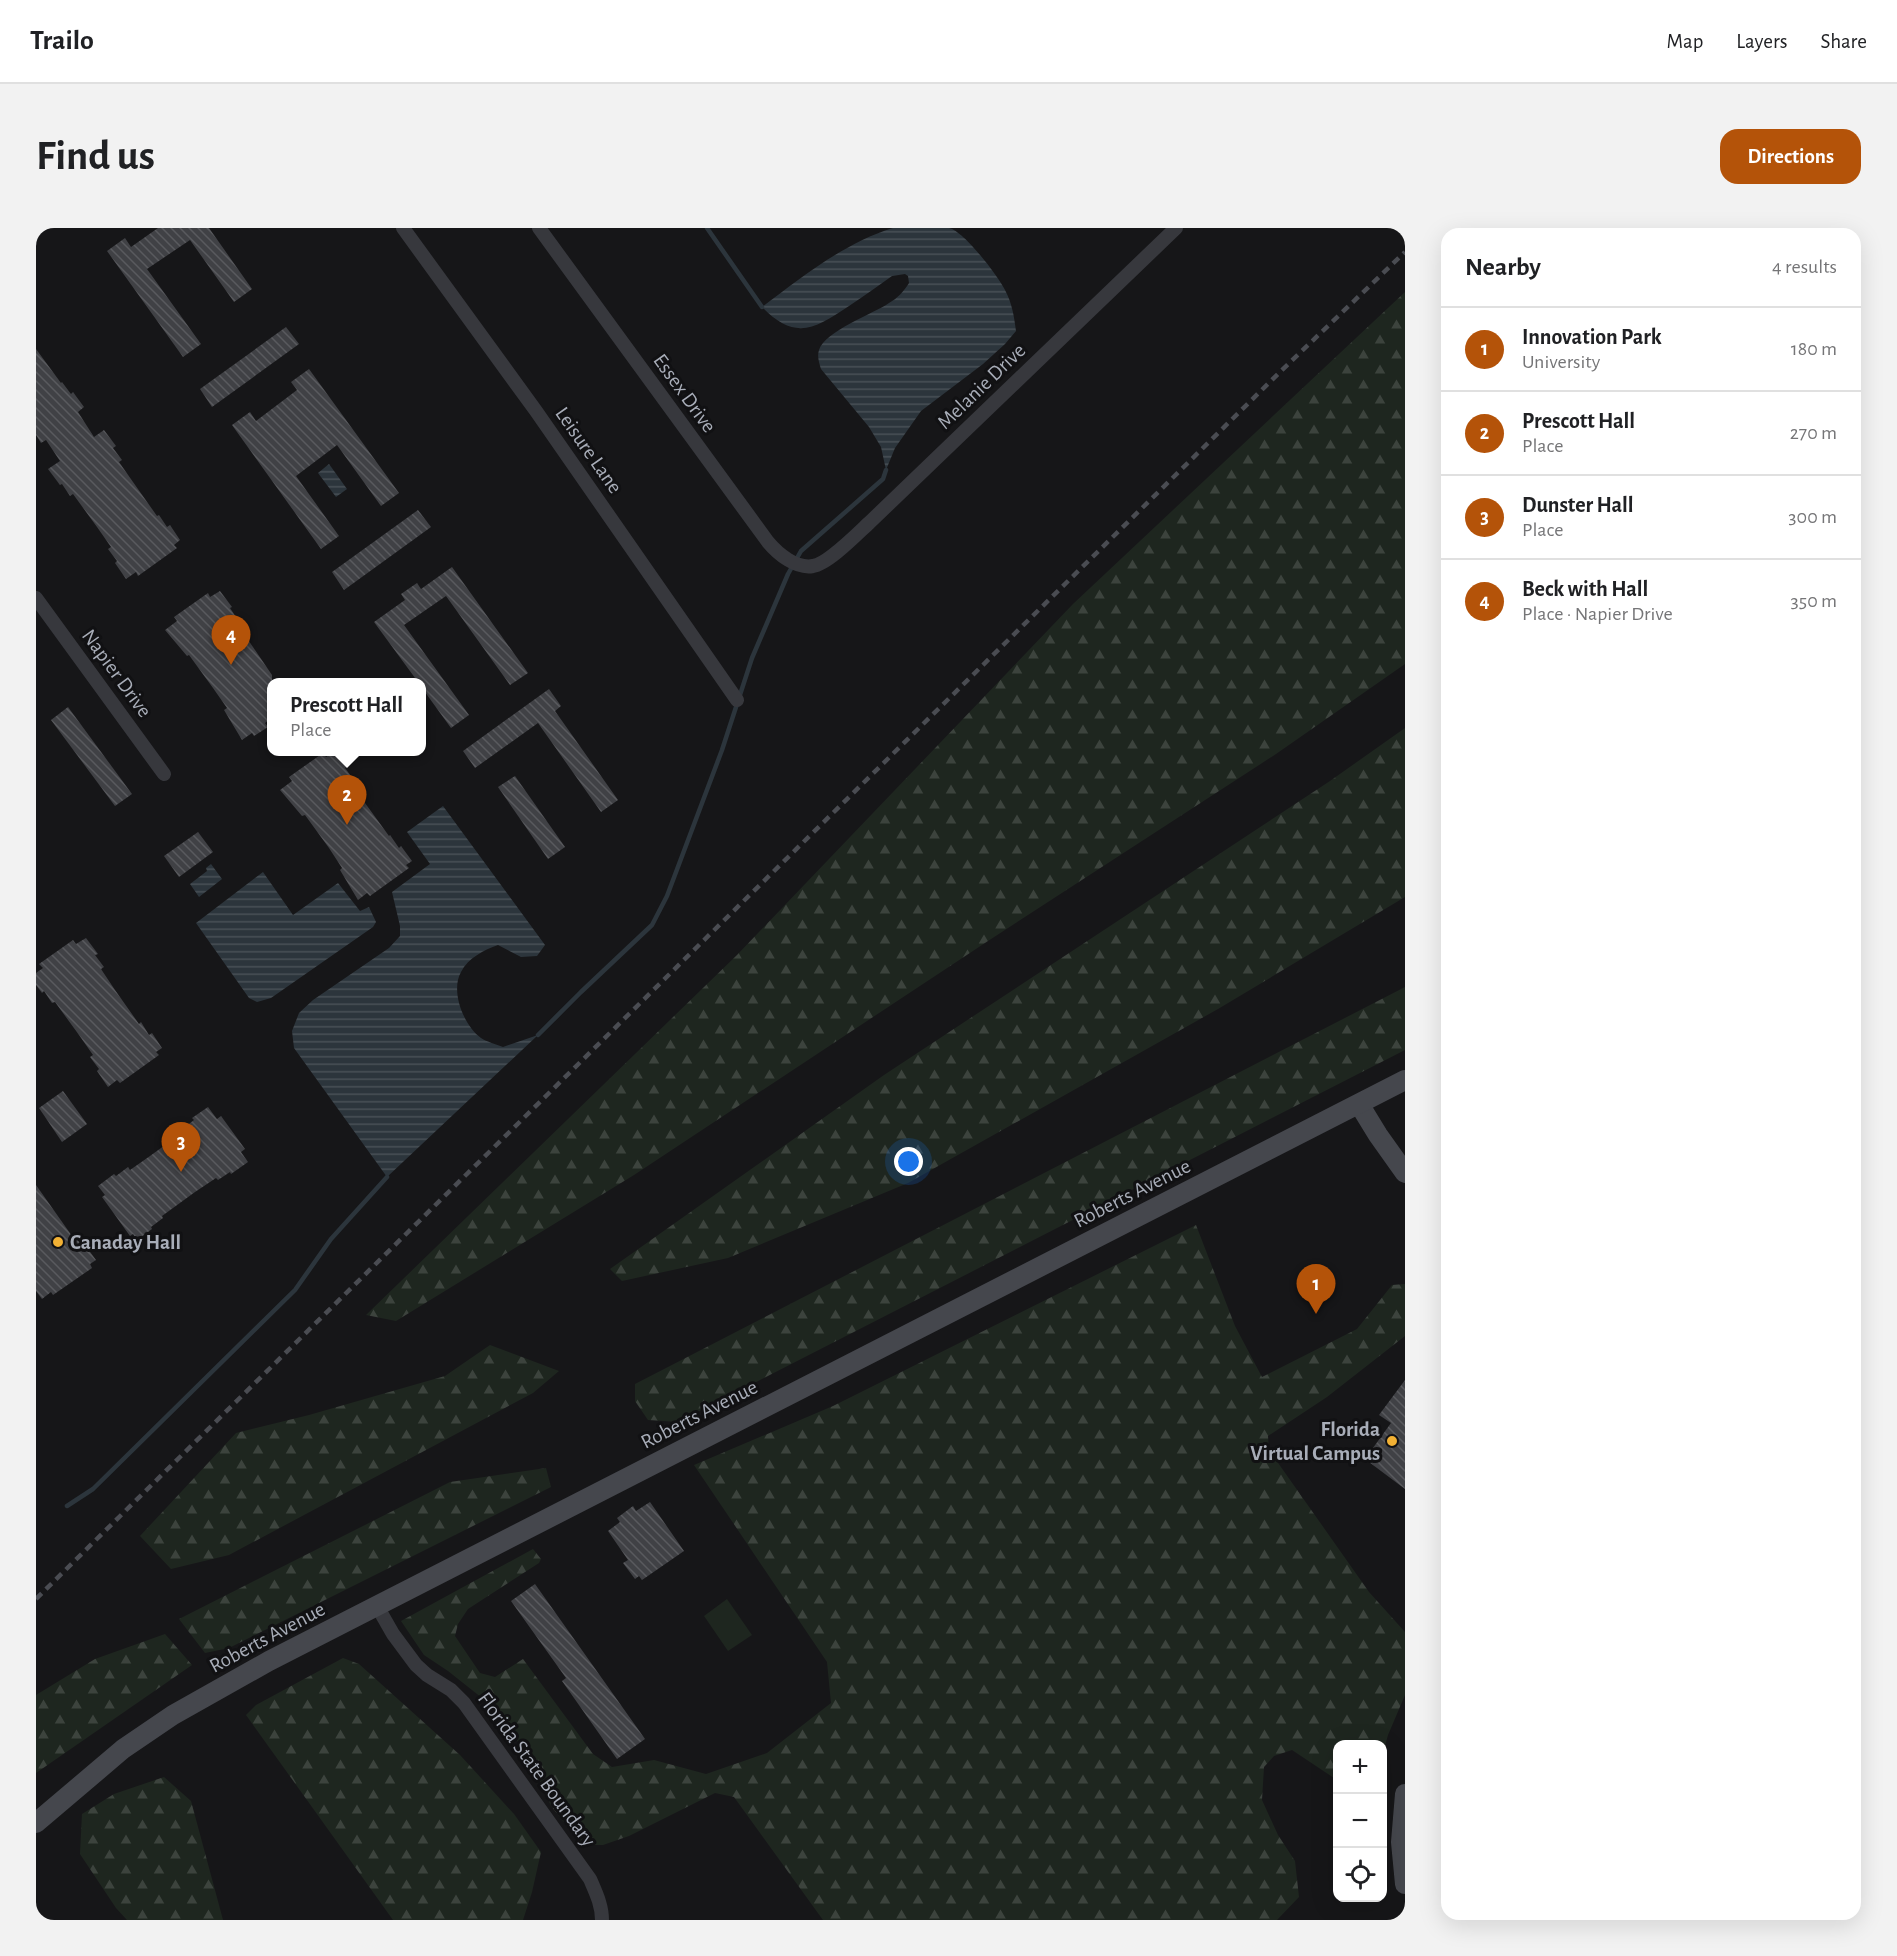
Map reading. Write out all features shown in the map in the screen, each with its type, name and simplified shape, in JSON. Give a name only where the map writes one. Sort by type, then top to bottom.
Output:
[{"type":"street","name":"Leisure Lane","points":[[403,228],[536,411],[737,700]]},
{"type":"street","name":"Essex Drive","points":[[539,228],[768,542],[776,551],[800,564]]},
{"type":"street","name":"Melanie Drive","points":[[800,564],[822,563],[869,523],[1176,228]]},
{"type":"street","name":"Napier Drive","points":[[36,598],[164,774]]},
{"type":"street","name":"Roberts Avenue","points":[[36,1823],[123,1749],[173,1715],[268,1661],[1405,1080]]},
{"type":"street","points":[[1359,1104],[1405,1173]]},
{"type":"street","name":"Florida State Boundary","points":[[377,1606],[393,1634],[416,1665],[427,1676],[451,1690],[464,1703],[590,1879],[602,1910],[602,1920]]},
{"type":"street","points":[[1405,1794],[1401,1842],[1405,1884]]},
{"type":"green space","points":[[1405,292],[1405,664],[1276,754],[634,1175],[396,1321],[366,1315],[737,955],[1073,604]]},
{"type":"green space","points":[[1405,728],[1405,897],[1218,1009],[908,1183],[728,1258],[622,1281],[610,1269],[884,1075],[1330,781]]},
{"type":"green space","points":[[1405,987],[1405,1050],[678,1422],[648,1420],[635,1401],[635,1384]]},
{"type":"green space","points":[[1196,1225],[1235,1326],[1262,1377],[1357,1329],[1392,1285],[1405,1284],[1405,1336],[1327,1397],[1268,1436],[1269,1450],[1369,1592],[1405,1632],[1405,1695],[1387,1740],[1333,1740],[1333,1777],[1292,1750],[1274,1756],[1264,1767],[1262,1800],[1278,1835],[1295,1861],[1299,1897],[1277,1920],[823,1920],[734,1797],[715,1793],[629,1836],[603,1845],[582,1845],[551,1806],[538,1777],[501,1713],[424,1655],[401,1621],[533,1549],[541,1559],[539,1563],[468,1609],[458,1624],[455,1636],[480,1673],[495,1677],[523,1659],[593,1754],[612,1767],[654,1760],[706,1774],[767,1753],[831,1703],[827,1662],[694,1465],[833,1406]]},
{"type":"green space","points":[[490,1345],[559,1371],[533,1393],[229,1555],[171,1569],[140,1536],[236,1433],[309,1415],[445,1376]]},
{"type":"green space","points":[[546,1468],[551,1487],[229,1648],[205,1653],[179,1619],[450,1482]]},
{"type":"green space","points":[[727,1599],[752,1635],[728,1651],[704,1616]]},
{"type":"green space","points":[[165,1634],[192,1665],[36,1773],[36,1695],[95,1659]]},
{"type":"green space","points":[[343,1658],[359,1664],[460,1755],[514,1814],[541,1852],[523,1920],[393,1920],[246,1715],[256,1705]]},
{"type":"green space","points":[[164,1777],[191,1801],[223,1920],[127,1920],[116,1908],[80,1854],[82,1814],[114,1794]]},
{"type":"shaded area","points":[[893,228],[949,228],[963,237],[988,265],[1005,290],[1011,305],[1016,331],[983,364],[921,411],[895,448],[886,470],[881,447],[869,427],[821,369],[818,352],[830,336],[898,297],[909,283],[908,276],[905,274],[892,276],[826,321],[805,328],[795,328],[785,324],[762,307],[808,273],[857,242]]},
{"type":"shaded area","points":[[329,464],[347,489],[336,497],[318,473]]},
{"type":"shaded area","points":[[443,806],[545,945],[537,956],[521,957],[498,945],[472,959],[464,967],[458,980],[460,1008],[469,1025],[481,1038],[503,1047],[538,1035],[387,1177],[294,1048],[292,1031],[299,1013],[313,1000],[389,948],[400,936],[392,892],[430,864],[407,832]]},
{"type":"shaded area","points":[[211,864],[222,879],[199,897],[190,884],[207,871],[206,868]]},
{"type":"shaded area","points":[[263,872],[293,915],[338,883],[360,911],[369,907],[376,922],[373,927],[271,998],[257,1002],[249,998],[196,923]]},
{"type":"building","points":[[158,228],[209,228],[252,289],[234,302],[190,240],[147,269],[201,344],[183,357],[107,251],[125,238],[131,247]]},
{"type":"building","points":[[286,327],[299,344],[212,407],[200,389]]},
{"type":"building","points":[[36,349],[61,383],[71,394],[73,392],[84,407],[78,412],[94,437],[104,430],[116,446],[113,448],[122,460],[119,462],[157,516],[159,515],[167,527],[170,525],[180,540],[174,545],[177,548],[138,576],[136,572],[126,579],[108,549],[111,547],[97,527],[73,494],[70,496],[48,469],[60,461],[46,440],[41,443],[36,435]]},
{"type":"building","points":[[309,369],[399,493],[381,506],[337,445],[296,476],[339,536],[321,549],[232,425],[250,412],[256,421],[297,390],[291,382]]},
{"type":"building","points":[[418,510],[431,527],[344,590],[332,572]]},
{"type":"building","points":[[452,567],[528,673],[510,685],[446,596],[404,625],[469,715],[451,728],[426,694],[426,678],[415,678],[374,622],[405,600],[401,594],[417,583],[421,589]]},
{"type":"building","points":[[220,591],[232,607],[230,608],[238,620],[236,622],[272,675],[272,678],[267,678],[267,722],[265,723],[267,728],[254,736],[252,733],[242,740],[224,710],[227,708],[189,655],[187,656],[165,630],[177,621],[174,617],[208,593],[210,597]]},
{"type":"building","points":[[549,689],[561,706],[555,711],[618,800],[601,812],[538,723],[475,768],[463,751]]},
{"type":"building","points":[[68,707],[132,794],[115,806],[51,720]]},
{"type":"building","points":[[319,756],[339,756],[354,780],[351,782],[365,803],[389,836],[399,848],[401,846],[412,861],[406,865],[409,868],[370,896],[367,893],[358,900],[329,848],[305,815],[302,816],[280,790],[292,781],[289,777]]},
{"type":"building","points":[[515,776],[565,847],[548,859],[498,787]]},
{"type":"building","points":[[198,832],[213,852],[179,877],[164,856]]},
{"type":"building","points":[[86,938],[98,954],[95,955],[104,967],[101,969],[115,990],[139,1024],[141,1022],[149,1035],[152,1033],[162,1048],[156,1052],[159,1055],[120,1083],[117,1080],[108,1087],[90,1057],[93,1055],[79,1035],[55,1002],[52,1003],[44,991],[42,993],[36,985],[36,973],[43,968],[39,964],[73,940],[76,944]]},
{"type":"building","points":[[63,1091],[87,1124],[62,1142],[39,1108]]},
{"type":"building","points":[[208,1107],[217,1119],[221,1116],[245,1149],[241,1152],[248,1162],[231,1174],[230,1172],[218,1180],[216,1178],[195,1192],[162,1216],[163,1218],[151,1227],[152,1229],[137,1240],[133,1234],[130,1236],[102,1197],[105,1195],[98,1186],[114,1174],[116,1176],[128,1167],[130,1170],[150,1156],[183,1132],[181,1130],[194,1120],[192,1118]]},
{"type":"building","name":"Canaday Hall","points":[[36,1185],[72,1236],[74,1234],[96,1260],[90,1264],[92,1268],[53,1295],[51,1292],[42,1299],[36,1291]]},
{"type":"building","name":"Florida Virtual Campus","points":[[1405,1380],[1405,1489],[1365,1459],[1391,1423],[1379,1415]]},
{"type":"building","points":[[650,1502],[684,1551],[642,1580],[639,1576],[635,1579],[623,1563],[628,1560],[608,1531],[620,1522],[617,1518],[633,1506],[636,1511]]},
{"type":"building","points":[[535,1584],[645,1739],[617,1759],[562,1681],[566,1678],[511,1601]]},
{"type":"waterway","points":[[707,228],[762,307]]},
{"type":"waterway","points":[[538,1035],[652,925],[667,896],[722,750],[752,658],[788,574],[801,551],[883,479],[886,470]]},
{"type":"waterway","points":[[67,1506],[93,1489],[295,1290],[331,1239],[387,1177]]},
{"type":"railway","points":[[36,1599],[1281,371],[1405,252]]},
{"type":"place","name":"Beck with Hall","points":[[231,665]]},
{"type":"place","name":"Prescott Hall","points":[[347,825]]},
{"type":"place","name":"Dunster Hall","points":[[181,1172]]},
{"type":"place","name":"Canaday Hall","points":[[58,1242]]},
{"type":"place","name":"Innovation Park","points":[[1316,1314]]},
{"type":"place","name":"Florida Virtual Campus","points":[[1392,1441]]}]
